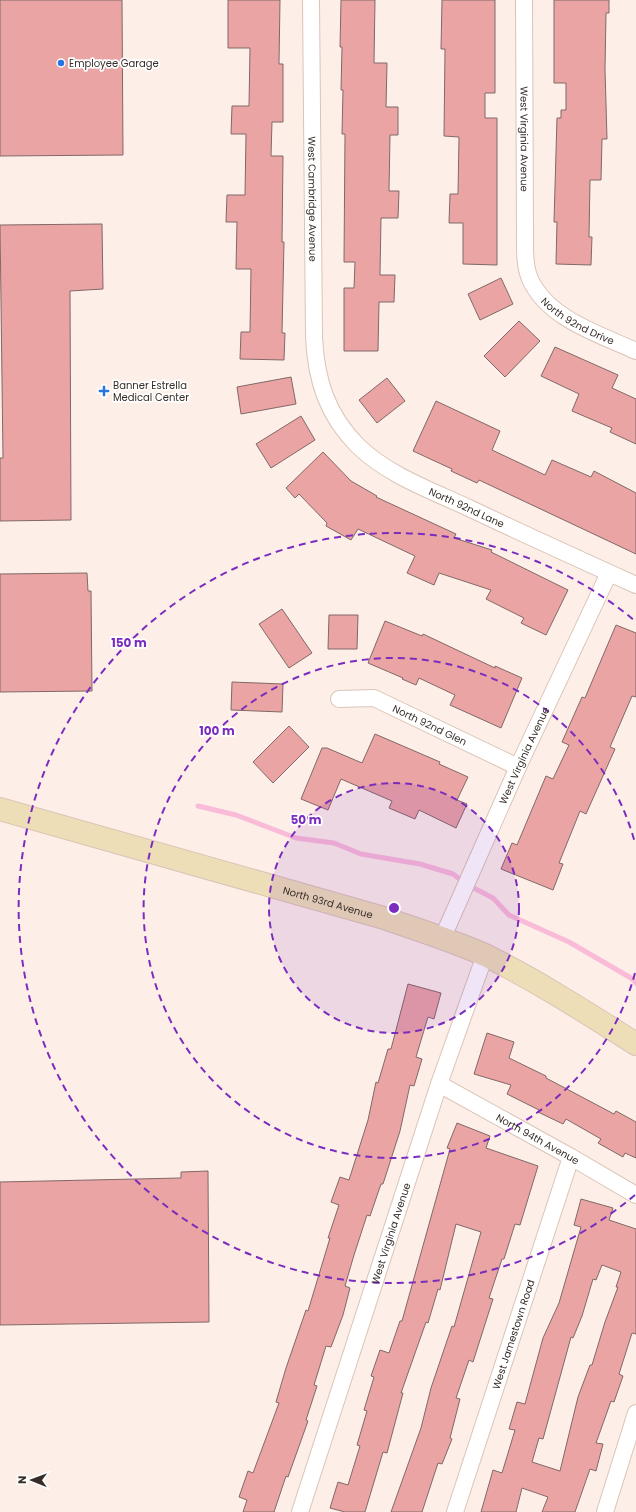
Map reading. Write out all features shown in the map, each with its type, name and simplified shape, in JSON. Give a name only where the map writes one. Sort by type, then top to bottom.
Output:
[{"type":"street","name":"West Cambridge Avenue","points":[[311,0],[314,338],[315,359],[324,397]]},
{"type":"street","name":"West Virginia Avenue","points":[[524,0],[525,231],[526,257],[530,279]]},
{"type":"street","name":"North 92nd Drive","points":[[530,279],[544,300],[562,315],[636,351]]},
{"type":"street","name":"North 92nd Lane","points":[[324,397],[341,426],[359,446],[393,471],[636,585]]},
{"type":"street","name":"West Virginia Avenue","points":[[442,939],[518,767],[609,573]]},
{"type":"street","name":"North 92nd Glen","points":[[339,699],[374,698],[518,767]]},
{"type":"street","name":"North 93rd Avenue","points":[[0,809],[384,918],[442,939],[485,956],[550,990],[636,1044]]},
{"type":"street","name":"West Virginia Avenue","points":[[300,1512],[439,1084],[485,956]]},
{"type":"street","name":"North 94th Avenue","points":[[439,1084],[636,1195]]},
{"type":"street","name":"West Jamestown Road","points":[[455,1512],[571,1157]]},
{"type":"street","points":[[605,1512],[636,1413]]},
{"type":"building","name":"Employee Garage","points":[[0,0],[122,0],[123,155],[0,156]]},
{"type":"building","points":[[228,0],[280,0],[279,64],[283,64],[283,122],[272,122],[271,156],[283,156],[282,242],[284,242],[282,333],[285,333],[284,360],[240,359],[241,332],[250,332],[251,269],[236,269],[237,222],[226,222],[227,195],[245,195],[246,134],[231,134],[232,106],[249,106],[250,48],[228,48]]},
{"type":"building","points":[[341,0],[375,0],[374,63],[387,63],[386,107],[398,107],[398,135],[390,135],[389,191],[399,191],[398,218],[381,218],[380,275],[395,275],[394,302],[379,302],[378,351],[344,351],[344,288],[354,288],[355,262],[344,262],[345,134],[342,134],[343,90],[341,90],[342,47],[340,47]]},
{"type":"building","points":[[442,0],[495,0],[495,93],[485,93],[485,118],[497,118],[497,265],[463,264],[463,223],[449,223],[450,194],[458,194],[459,137],[444,136],[445,49],[441,49]]},
{"type":"building","points":[[554,0],[609,0],[609,13],[606,13],[605,69],[607,139],[602,139],[601,180],[590,180],[589,237],[592,237],[591,265],[556,264],[557,222],[554,222],[557,118],[561,118],[561,110],[566,110],[566,83],[554,83]]},
{"type":"building","points":[[102,224],[103,289],[70,291],[71,520],[0,521],[0,458],[3,458],[0,225]]},
{"type":"building","points":[[501,278],[513,304],[480,320],[468,294]]},
{"type":"building","points":[[519,321],[540,341],[505,377],[484,356]]},
{"type":"building","points":[[555,347],[618,375],[612,388],[636,399],[636,444],[610,432],[612,428],[572,411],[579,394],[541,376]]},
{"type":"building","points":[[291,377],[296,404],[241,414],[237,387]]},
{"type":"building","points":[[387,378],[405,401],[377,423],[359,400]]},
{"type":"building","points":[[436,401],[500,431],[492,450],[545,475],[552,460],[591,477],[594,471],[636,493],[636,554],[479,480],[477,483],[451,471],[452,469],[413,451]]},
{"type":"building","points":[[301,416],[315,440],[271,468],[256,444]]},
{"type":"building","points":[[323,452],[351,481],[377,496],[376,497],[456,534],[454,538],[492,550],[491,552],[568,590],[546,635],[521,623],[524,618],[486,599],[491,590],[439,573],[434,585],[407,573],[415,556],[358,529],[351,540],[326,526],[327,523],[299,494],[295,498],[286,488]]},
{"type":"building","points":[[87,573],[88,591],[91,591],[92,691],[0,692],[0,574]]},
{"type":"building","points":[[282,609],[312,653],[289,668],[259,624]]},
{"type":"building","points":[[329,615],[358,615],[357,649],[328,649]]},
{"type":"building","points":[[385,621],[422,636],[423,634],[495,668],[495,666],[522,678],[501,728],[450,705],[455,695],[419,678],[416,685],[368,663]]},
{"type":"building","points":[[616,625],[636,633],[636,697],[632,696],[610,747],[615,749],[586,814],[580,811],[559,863],[563,864],[553,890],[501,869],[512,843],[517,845],[546,776],[553,779],[569,745],[562,742],[582,697],[585,698]]},
{"type":"building","points":[[232,682],[283,684],[282,712],[231,710]]},
{"type":"building","points":[[289,726],[309,747],[273,783],[253,762]]},
{"type":"building","points":[[375,734],[440,762],[439,764],[468,777],[457,800],[467,804],[456,828],[419,810],[415,819],[389,808],[392,801],[341,779],[328,810],[301,799],[322,748],[327,748],[362,763]]},
{"type":"building","points":[[408,984],[441,993],[434,1019],[428,1017],[416,1057],[422,1059],[414,1086],[410,1085],[400,1131],[383,1184],[381,1184],[370,1216],[367,1215],[354,1255],[345,1286],[350,1288],[343,1315],[331,1347],[326,1346],[314,1385],[317,1386],[306,1420],[308,1421],[288,1477],[286,1476],[274,1512],[243,1512],[247,1500],[239,1497],[248,1471],[253,1473],[279,1403],[276,1402],[286,1368],[306,1310],[308,1311],[330,1238],[328,1238],[339,1205],[331,1202],[340,1177],[349,1180],[368,1120],[376,1082],[378,1083],[388,1049],[391,1049]]},
{"type":"building","points":[[487,1033],[514,1042],[509,1058],[546,1076],[546,1078],[614,1114],[616,1111],[636,1122],[636,1158],[625,1153],[623,1157],[598,1143],[601,1139],[566,1119],[563,1124],[538,1112],[539,1110],[507,1094],[511,1085],[474,1074]]},
{"type":"building","points":[[457,1123],[490,1136],[486,1148],[538,1166],[520,1225],[515,1224],[504,1259],[502,1259],[489,1298],[493,1299],[473,1362],[469,1360],[456,1398],[460,1399],[450,1438],[452,1439],[442,1464],[438,1463],[422,1512],[391,1512],[421,1428],[431,1388],[452,1326],[454,1327],[481,1232],[456,1224],[440,1290],[438,1289],[428,1323],[426,1322],[401,1393],[403,1393],[387,1453],[383,1452],[365,1512],[345,1512],[330,1508],[338,1482],[348,1485],[360,1446],[357,1445],[367,1411],[364,1410],[374,1377],[371,1376],[380,1350],[389,1353],[400,1321],[402,1321],[450,1149],[447,1148]]},
{"type":"building","points":[[208,1171],[209,1322],[0,1325],[0,1182],[181,1178],[181,1172]]},
{"type":"building","points":[[581,1199],[613,1208],[609,1220],[636,1229],[636,1334],[632,1333],[619,1374],[623,1376],[614,1402],[611,1401],[596,1443],[603,1444],[596,1471],[590,1469],[575,1512],[542,1512],[548,1497],[522,1488],[516,1512],[481,1512],[493,1470],[502,1473],[515,1430],[509,1429],[517,1402],[525,1404],[543,1338],[559,1303],[581,1227],[574,1225]],"holes":[[[602,1265],[621,1272],[616,1287],[618,1287],[605,1322],[592,1365],[590,1365],[578,1397],[560,1471],[532,1462],[539,1438],[543,1439],[571,1337],[573,1338],[582,1316],[593,1279],[596,1280]]]},
{"type":"waterway","points":[[198,806],[236,815],[296,838],[334,843],[361,854],[420,864],[453,874],[466,884],[493,898],[509,915],[569,942],[631,978],[636,983]]},
{"type":"place","name":"Employee Garage","points":[[61,63]]},
{"type":"place","name":"Banner Estrella Medical Center","points":[[104,391]]}]
